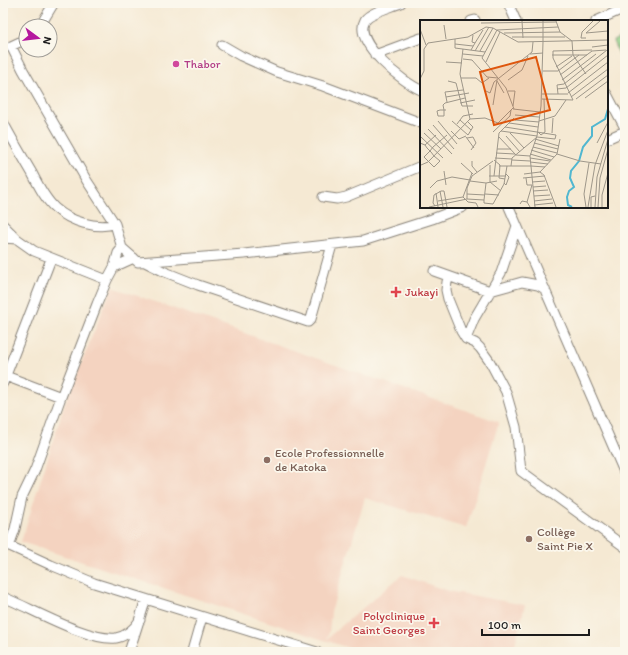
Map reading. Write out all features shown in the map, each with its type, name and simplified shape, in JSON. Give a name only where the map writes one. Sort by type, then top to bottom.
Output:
[{"type":"street","points":[[45,18],[54,3]]},
{"type":"street","points":[[401,3],[372,14],[365,19],[363,25],[364,35],[375,55],[405,81],[420,90]]},
{"type":"street","points":[[508,3],[516,20]]},
{"type":"street","points":[[599,20],[625,8]]},
{"type":"street","points":[[375,55],[420,38]]},
{"type":"street","points":[[18,42],[7,47],[87,181],[115,224],[122,248],[138,262],[244,254],[332,245],[371,239],[460,208]]},
{"type":"street","points":[[412,42],[420,46]]},
{"type":"street","points":[[222,45],[277,72],[323,86],[420,123]]},
{"type":"street","points":[[608,96],[625,128]]},
{"type":"street","points":[[3,122],[41,190],[54,208],[69,218],[92,225],[104,227],[115,224]]},
{"type":"street","points":[[608,139],[625,131]]},
{"type":"street","points":[[323,197],[337,199],[346,197],[420,166]]},
{"type":"street","points":[[510,210],[625,474]]},
{"type":"street","points":[[3,225],[17,239],[34,251],[107,280]]},
{"type":"street","points":[[466,339],[474,319],[501,273],[517,226]]},
{"type":"street","points":[[3,238],[17,239]]},
{"type":"street","points":[[144,262],[198,285],[308,322],[318,297],[332,245]]},
{"type":"street","points":[[122,248],[107,280],[60,397],[34,470],[22,496],[15,528],[6,544],[72,574],[202,617],[316,652]]},
{"type":"street","points":[[114,267],[134,258]]},
{"type":"street","points":[[51,259],[4,378],[60,397]]},
{"type":"street","points":[[434,271],[490,291],[522,282],[538,285],[545,289]]},
{"type":"street","points":[[449,277],[446,290],[448,299],[461,331],[466,339],[475,343],[480,348],[490,362],[506,392],[516,427],[521,471],[625,547]]},
{"type":"street","points":[[3,596],[75,630],[106,638],[124,636],[134,629],[140,620]]},
{"type":"street","points":[[129,652],[146,599]]},
{"type":"street","points":[[192,652],[202,617]]},
{"type":"shaded area","name":"Ecole Professionnelle de Katoka","points":[[112,287],[499,422],[466,528],[365,498],[331,612],[329,633],[326,639],[402,575],[448,591],[525,605],[513,652],[361,652],[21,542],[65,403]]},
{"type":"green space","points":[[625,35],[625,69],[613,41]]},
{"type":"place","name":"Thabor","points":[[176,64]]},
{"type":"place","name":"Jukayi","points":[[396,292]]},
{"type":"place","name":"Ecole Professionnelle de Katoka","points":[[267,460]]},
{"type":"place","name":"Collège Saint Pie X","points":[[529,539]]},
{"type":"place","name":"Polyclinique Saint Georges","points":[[434,623]]}]
